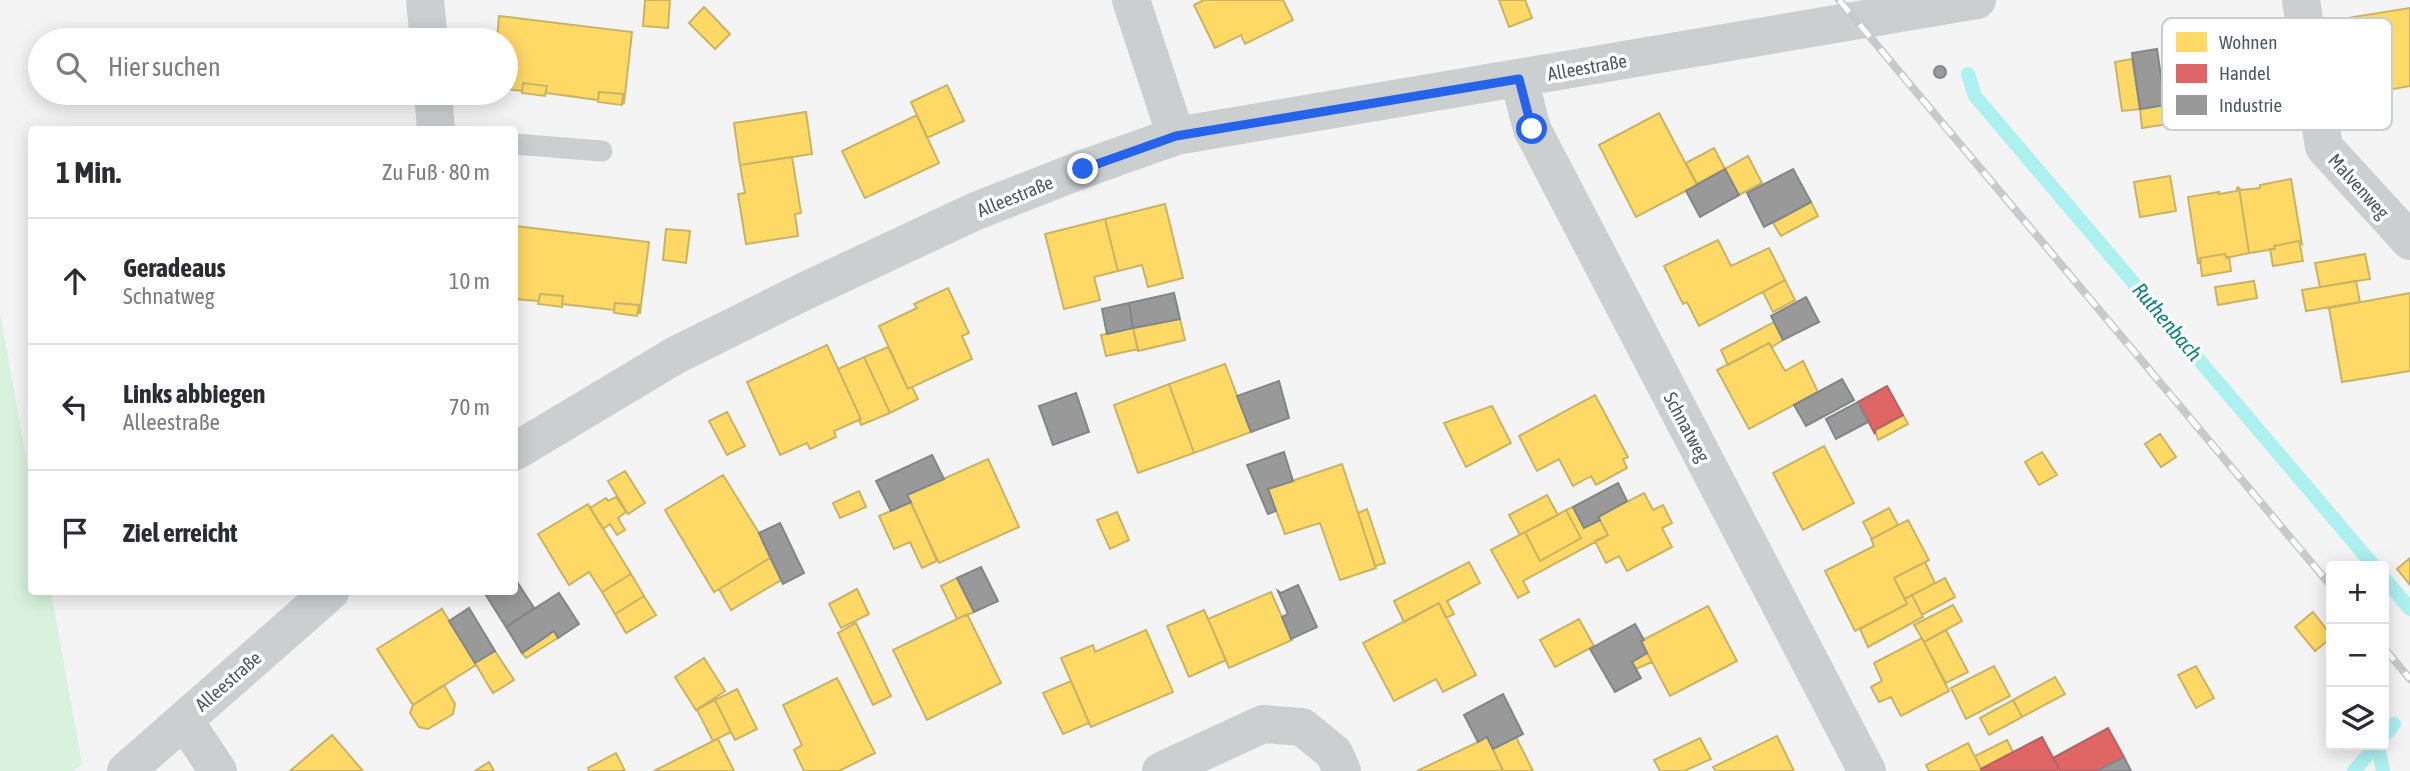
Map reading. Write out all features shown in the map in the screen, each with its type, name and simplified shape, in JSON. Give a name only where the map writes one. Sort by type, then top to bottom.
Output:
[{"type":"street","points":[[425,0],[428,28]]},
{"type":"street","points":[[1131,0],[1176,136]]},
{"type":"street","name":"Alleestraße","points":[[518,451],[676,355],[804,291],[976,211],[1176,136],[1977,0]]},
{"type":"street","name":"Malvenweg","points":[[2301,0],[2304,18]]},
{"type":"street","name":"Schnatweg","points":[[1519,79],[1532,129],[1867,771]]},
{"type":"street","points":[[434,105],[436,126]]},
{"type":"street","name":"Malvenweg","points":[[2321,130],[2324,147],[2410,241]]},
{"type":"street","name":"Alleestraße","points":[[126,771],[327,595]]},
{"type":"street","points":[[184,720],[218,771]]},
{"type":"street","points":[[1161,771],[1263,724],[1302,727],[1334,753],[1342,771]]},
{"type":"lane","points":[[518,144],[601,151]]},
{"type":"green space","points":[[0,312],[28,469],[28,595],[52,595],[82,764],[73,771],[0,771]]},
{"type":"building: Wohnen","points":[[645,0],[670,0],[668,28],[643,26]]},
{"type":"building: Wohnen","points":[[1204,0],[1283,0],[1293,20],[1245,44],[1241,35],[1215,48],[1194,5]]},
{"type":"building: Wohnen","points":[[1499,0],[1525,0],[1532,18],[1509,27]]},
{"type":"building: Wohnen","points":[[704,7],[730,34],[715,49],[689,23]]},
{"type":"building: Wohnen","points":[[2410,8],[2410,86],[2392,89],[2392,18],[2347,18]]},
{"type":"building: Wohnen","points":[[499,16],[632,32],[624,103],[623,94],[599,92],[598,100],[546,93],[547,86],[523,83],[522,91],[518,90],[518,28],[498,28]]},
{"type":"building: Wohnen","points":[[2132,59],[2140,109],[2122,111],[2115,62]]},
{"type":"building: Wohnen","points":[[523,83],[547,86],[545,96],[522,93]]},
{"type":"building: Wohnen","points":[[947,85],[964,121],[927,138],[911,102]]},
{"type":"building: Wohnen","points":[[599,92],[623,94],[622,105],[598,102]]},
{"type":"building: Wohnen","points":[[2162,105],[2162,125],[2142,128],[2140,109]]},
{"type":"building: Wohnen","points":[[806,112],[812,154],[740,165],[734,123]]},
{"type":"building: Wohnen","points":[[1659,113],[1697,185],[1636,217],[1599,145]]},
{"type":"building: Wohnen","points":[[917,115],[939,163],[865,198],[842,151]]},
{"type":"building: Wohnen","points":[[1714,148],[1725,169],[1697,184],[1686,163]]},
{"type":"building: Wohnen","points":[[1748,156],[1762,183],[1739,195],[1725,169]]},
{"type":"building: Wohnen","points":[[792,157],[801,213],[795,214],[798,236],[746,244],[738,194],[745,193],[740,165]]},
{"type":"building: Wohnen","points":[[2170,176],[2176,211],[2140,217],[2134,182]]},
{"type":"building: Wohnen","points":[[2291,179],[2302,244],[2299,241],[2274,246],[2275,249],[2249,253],[2239,188],[2260,188],[2260,185]]},
{"type":"building: Wohnen","points":[[2237,188],[2249,253],[2226,258],[2225,254],[2200,258],[2201,262],[2198,263],[2188,197],[2237,191]]},
{"type":"building: Wohnen","points":[[1811,202],[1818,216],[1781,236],[1773,223]]},
{"type":"building: Wohnen","points":[[1165,204],[1183,278],[1148,287],[1142,265],[1118,271],[1105,219]]},
{"type":"building: Wohnen","points":[[1105,219],[1118,271],[1094,277],[1100,300],[1064,309],[1045,234]]},
{"type":"building: Wohnen","points":[[518,226],[649,242],[640,313],[639,305],[615,303],[614,310],[562,304],[563,296],[540,294],[539,301],[518,299]]},
{"type":"building: Wohnen","points":[[666,229],[690,231],[686,263],[663,260]]},
{"type":"building: Wohnen","points":[[1718,240],[1731,266],[1769,248],[1785,280],[1699,326],[1687,302],[1683,304],[1664,266]]},
{"type":"building: Wohnen","points":[[2299,241],[2303,261],[2273,266],[2270,249]]},
{"type":"building: Wohnen","points":[[2225,254],[2226,258],[2229,257],[2231,271],[2202,276],[2200,258]]},
{"type":"building: Wohnen","points":[[2365,254],[2370,279],[2320,287],[2315,263]]},
{"type":"building: Wohnen","points":[[1785,280],[1795,300],[1773,312],[1763,292]]},
{"type":"building: Wohnen","points":[[2254,281],[2257,298],[2218,305],[2215,287]]},
{"type":"building: Wohnen","points":[[2356,281],[2360,302],[2306,311],[2302,290]]},
{"type":"building: Wohnen","points":[[948,288],[969,333],[962,336],[972,359],[908,389],[879,326],[917,308],[914,304]]},
{"type":"building: Wohnen","points":[[2410,293],[2410,371],[2342,382],[2329,308]]},
{"type":"building: Wohnen","points":[[540,294],[563,296],[562,307],[538,304]]},
{"type":"building: Wohnen","points":[[615,303],[639,305],[637,316],[614,313]]},
{"type":"building: Wohnen","points":[[1180,319],[1185,340],[1138,351],[1133,328]]},
{"type":"building: Wohnen","points":[[1774,322],[1783,340],[1772,347],[1769,343],[1728,365],[1721,350]]},
{"type":"building: Wohnen","points":[[1133,328],[1138,349],[1106,356],[1101,335]]},
{"type":"building: Wohnen","points":[[1769,343],[1785,371],[1803,361],[1818,392],[1749,429],[1717,370]]},
{"type":"building: Wohnen","points":[[827,345],[861,419],[834,431],[836,437],[810,449],[807,443],[780,455],[747,382]]},
{"type":"building: Wohnen","points":[[888,347],[908,389],[912,387],[918,399],[890,413],[864,357]]},
{"type":"building: Wohnen","points":[[864,357],[890,413],[861,425],[861,419],[838,369]]},
{"type":"building: Wohnen","points":[[1225,364],[1251,432],[1194,453],[1169,384]]},
{"type":"building: Wohnen","points":[[1169,384],[1194,453],[1138,473],[1114,405]]},
{"type":"building: Wohnen","points":[[1595,395],[1628,457],[1623,459],[1627,468],[1596,485],[1591,476],[1573,486],[1559,459],[1537,471],[1519,436]]},
{"type":"building: Wohnen","points":[[1492,406],[1511,443],[1466,467],[1444,423]]},
{"type":"building: Wohnen","points":[[727,412],[745,446],[727,455],[709,421]]},
{"type":"building: Wohnen","points":[[1903,415],[1908,424],[1878,440],[1875,430]]},
{"type":"building: Wohnen","points":[[2160,434],[2176,457],[2161,467],[2145,444]]},
{"type":"building: Wohnen","points":[[1824,446],[1854,503],[1803,530],[1773,473]]},
{"type":"building: Wohnen","points":[[2042,452],[2057,475],[2039,485],[2025,462]]},
{"type":"building: Wohnen","points":[[988,459],[1019,527],[939,563],[907,495]]},
{"type":"building: Wohnen","points":[[1342,464],[1376,568],[1340,580],[1320,523],[1285,534],[1268,489]]},
{"type":"building: Wohnen","points":[[625,471],[645,503],[628,514],[608,481]]},
{"type":"building: Wohnen","points":[[723,475],[759,533],[770,558],[714,592],[665,510]]},
{"type":"building: Wohnen","points":[[859,491],[866,507],[840,518],[833,503]]},
{"type":"building: Wohnen","points":[[1644,493],[1653,510],[1663,505],[1672,523],[1662,528],[1672,547],[1627,571],[1619,556],[1606,563],[1595,541],[1608,535],[1598,517]]},
{"type":"building: Wohnen","points":[[1547,495],[1558,515],[1520,535],[1509,515]]},
{"type":"building: Wohnen","points":[[616,497],[626,512],[618,518],[625,530],[617,535],[610,524],[603,529],[590,508],[606,498],[608,501]]},
{"type":"building: Wohnen","points":[[911,502],[937,561],[922,568],[910,542],[894,549],[879,516]]},
{"type":"building: Wohnen","points":[[588,504],[631,574],[602,592],[589,572],[569,585],[538,534]]},
{"type":"building: Wohnen","points":[[1573,507],[1584,528],[1600,520],[1608,535],[1523,581],[1529,592],[1518,598],[1491,550],[1525,532],[1540,561],[1581,538],[1566,510]]},
{"type":"building: Wohnen","points":[[1889,508],[1898,525],[1872,539],[1863,522]]},
{"type":"building: Wohnen","points":[[1367,509],[1385,563],[1375,566],[1358,513]]},
{"type":"building: Wohnen","points":[[1566,510],[1581,538],[1540,561],[1525,532]]},
{"type":"building: Wohnen","points":[[1117,512],[1129,540],[1110,549],[1097,520]]},
{"type":"building: Wohnen","points":[[1908,520],[1929,560],[1894,578],[1907,604],[1855,631],[1825,571],[1874,546],[1871,539]]},
{"type":"building: Wohnen","points":[[770,558],[781,580],[731,610],[719,589]]},
{"type":"building: Wohnen","points":[[2410,558],[2410,585],[2397,569]]},
{"type":"building: Wohnen","points":[[1469,562],[1480,583],[1447,601],[1454,614],[1446,618],[1439,603],[1404,622],[1394,601]]},
{"type":"building: Wohnen","points":[[1925,562],[1935,583],[1905,599],[1894,578]]},
{"type":"building: Wohnen","points":[[631,574],[644,596],[615,614],[602,592]]},
{"type":"building: Wohnen","points":[[957,578],[974,612],[957,619],[941,586]]},
{"type":"building: Wohnen","points":[[1945,578],[1955,597],[1922,615],[1912,595]]},
{"type":"building: Wohnen","points":[[857,589],[869,614],[841,628],[829,604]]},
{"type":"building: Wohnen","points":[[1271,592],[1292,640],[1229,668],[1208,619]]},
{"type":"building: Wohnen","points":[[1912,595],[1923,617],[1868,647],[1860,629],[1907,604],[1905,599]]},
{"type":"building: Wohnen","points":[[644,596],[656,615],[626,633],[615,614]]},
{"type":"building: Wohnen","points":[[1439,603],[1476,675],[1443,692],[1436,679],[1394,701],[1363,643]]},
{"type":"building: Wohnen","points":[[1953,605],[1962,621],[1924,642],[1914,625]]},
{"type":"building: Wohnen","points":[[1708,606],[1737,661],[1670,696],[1641,641]]},
{"type":"building: Wohnen","points":[[442,609],[476,665],[413,705],[377,649]]},
{"type":"building: Wohnen","points":[[1204,610],[1226,660],[1189,677],[1167,626]]},
{"type":"building: Wohnen","points":[[2313,612],[2326,629],[2326,642],[2315,651],[2295,627]]},
{"type":"building: Wohnen","points":[[967,614],[1001,683],[927,720],[893,650]]},
{"type":"building: Wohnen","points":[[1579,619],[1594,646],[1555,667],[1540,640]]},
{"type":"building: Wohnen","points":[[856,623],[891,696],[873,705],[838,633]]},
{"type":"building: Wohnen","points":[[1146,630],[1173,692],[1091,727],[1061,658],[1093,645],[1095,652]]},
{"type":"building: Wohnen","points":[[1946,630],[1968,672],[1946,683],[1924,642]]},
{"type":"building: Wohnen","points":[[554,631],[558,638],[526,658],[522,653]]},
{"type":"building: Wohnen","points":[[1922,638],[1949,691],[1901,716],[1891,697],[1879,702],[1871,687],[1882,681],[1874,663]]},
{"type":"building: Wohnen","points":[[495,651],[514,680],[493,693],[475,663]]},
{"type":"building: Wohnen","points":[[1647,653],[1652,662],[1636,669],[1632,662]]},
{"type":"building: Wohnen","points":[[704,658],[725,691],[696,710],[675,677]]},
{"type":"building: Wohnen","points":[[1994,666],[2010,696],[1966,719],[1951,688]]},
{"type":"building: Wohnen","points":[[2196,666],[2214,698],[2196,708],[2178,675]]},
{"type":"building: Wohnen","points":[[2055,677],[2065,694],[2022,717],[2013,700]]},
{"type":"building: Wohnen","points":[[837,678],[875,753],[839,771],[804,771],[794,750],[802,745],[783,705]]},
{"type":"building: Wohnen","points":[[1071,681],[1089,723],[1063,734],[1043,693]]},
{"type":"building: Wohnen","points":[[444,685],[455,704],[453,714],[428,729],[419,727],[410,713],[413,705]]},
{"type":"building: Wohnen","points":[[737,689],[757,729],[735,740],[715,700]]},
{"type":"building: Wohnen","points":[[715,700],[731,732],[713,741],[697,710]]},
{"type":"building: Wohnen","points":[[2013,700],[2022,717],[1989,735],[1980,718]]},
{"type":"building: Wohnen","points":[[332,735],[363,771],[290,771]]},
{"type":"building: Wohnen","points":[[1777,736],[1794,771],[1716,771],[1713,767]]},
{"type":"building: Wohnen","points":[[1487,737],[1503,771],[1417,771],[1478,742]]},
{"type":"building: Wohnen","points":[[1516,737],[1533,771],[1503,771],[1493,749]]},
{"type":"building: Wohnen","points":[[1700,738],[1711,759],[1684,771],[1660,771],[1654,760]]},
{"type":"building: Wohnen","points":[[718,739],[734,771],[654,771],[713,741]]},
{"type":"building: Wohnen","points":[[2007,740],[2013,752],[1981,769],[1975,756]]},
{"type":"building: Wohnen","points":[[1968,743],[1982,771],[1929,771],[1926,765]]},
{"type":"building: Wohnen","points":[[616,753],[625,771],[589,771],[588,768]]},
{"type":"building: Wohnen","points":[[489,762],[494,771],[475,771]]},
{"type":"building: Handel","points":[[1887,386],[1903,415],[1875,430],[1875,434],[1858,402]]},
{"type":"building: Handel","points":[[2108,728],[2124,757],[2097,771],[2060,771],[2053,758]]},
{"type":"building: Handel","points":[[2042,737],[2059,769],[1982,771],[1981,769]]},
{"type":"building: Industrie","points":[[2157,49],[2162,105],[2140,109],[2132,53]]},
{"type":"building: Industrie","points":[[1935,67],[1945,67],[1945,77],[1935,77]]},
{"type":"building: Industrie","points":[[1725,169],[1739,195],[1700,217],[1686,191]]},
{"type":"building: Industrie","points":[[1793,169],[1811,202],[1764,227],[1747,193]]},
{"type":"building: Industrie","points":[[1174,293],[1180,319],[1133,328],[1129,303]]},
{"type":"building: Industrie","points":[[1806,297],[1819,322],[1783,340],[1771,316]]},
{"type":"building: Industrie","points":[[1129,303],[1133,328],[1107,334],[1102,309]]},
{"type":"building: Industrie","points":[[1842,379],[1854,400],[1806,426],[1794,405]]},
{"type":"building: Industrie","points":[[1279,381],[1289,418],[1251,432],[1237,396]]},
{"type":"building: Industrie","points":[[1076,393],[1089,432],[1053,445],[1039,406]]},
{"type":"building: Industrie","points":[[1858,402],[1868,422],[1836,439],[1826,419]]},
{"type":"building: Industrie","points":[[1284,452],[1293,481],[1268,489],[1276,511],[1268,514],[1247,465]]},
{"type":"building: Industrie","points":[[932,455],[944,479],[907,495],[911,502],[891,511],[876,481]]},
{"type":"building: Industrie","points":[[1618,483],[1627,501],[1584,528],[1573,507]]},
{"type":"building: Industrie","points":[[780,523],[804,573],[783,584],[759,533]]},
{"type":"building: Industrie","points":[[981,567],[998,601],[974,612],[957,578]]},
{"type":"building: Industrie","points":[[518,583],[534,608],[506,627],[486,595],[518,595]]},
{"type":"building: Industrie","points":[[1298,585],[1317,627],[1291,639],[1282,617],[1288,614],[1278,591],[1281,593]]},
{"type":"building: Industrie","points":[[559,593],[579,624],[558,638],[554,631],[522,653],[506,627]]},
{"type":"building: Industrie","points":[[469,608],[495,651],[475,663],[449,621]]},
{"type":"building: Industrie","points":[[1635,624],[1644,640],[1641,641],[1647,653],[1632,662],[1641,678],[1615,692],[1590,649]]},
{"type":"building: Industrie","points":[[1503,694],[1523,734],[1493,749],[1487,737],[1478,742],[1464,715]]},
{"type":"building: Industrie","points":[[2124,757],[2131,771],[2097,771]]},
{"type":"waterway","name":"Ruthenbach","points":[[1968,74],[1975,96],[2370,561]]},
{"type":"waterway","name":"Ruthenbach","points":[[2389,584],[2410,609]]},
{"type":"waterway","name":"Ruthenbach","points":[[2389,730],[2394,724]]},
{"type":"waterway","name":"Ruthenbach","points":[[2354,771],[2372,750]]},
{"type":"waterway","points":[[2379,750],[2383,771]]},
{"type":"railway","points":[[1839,0],[2326,580]]},
{"type":"railway","points":[[2389,654],[2410,679]]},
{"type":"route","points":[[1083,169],[1176,136],[1519,79],[1532,129]]}]
